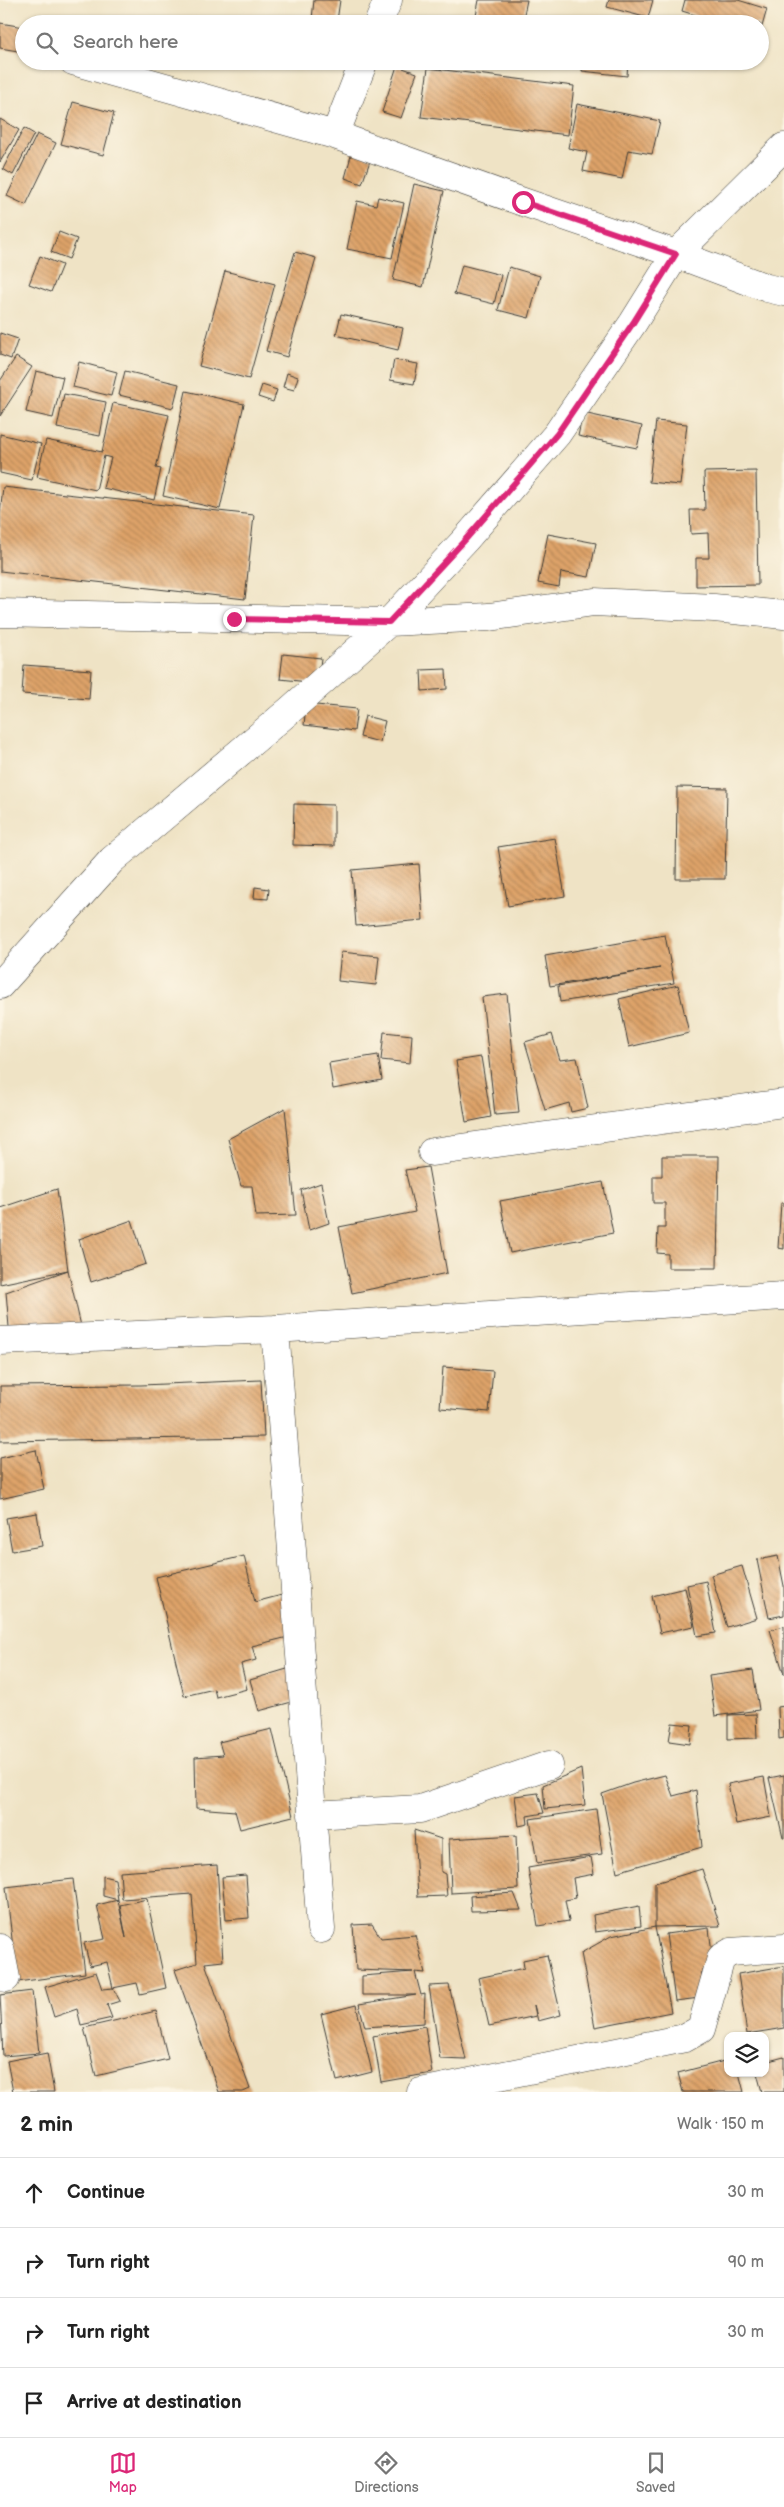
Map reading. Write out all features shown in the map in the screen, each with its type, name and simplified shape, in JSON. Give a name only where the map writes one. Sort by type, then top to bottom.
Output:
[{"type":"street","points":[[382,15],[388,0]]},
{"type":"street","points":[[105,70],[336,135],[676,254],[767,288],[784,292]]},
{"type":"street","points":[[336,135],[361,70]]},
{"type":"street","points":[[0,985],[112,860],[290,710],[389,622],[465,540],[557,434],[633,323],[676,254],[784,147]]},
{"type":"street","points":[[0,613],[389,622],[489,617],[594,602],[714,608],[784,615]]},
{"type":"street","points":[[432,1152],[784,1102]]},
{"type":"street","points":[[0,1341],[275,1329],[784,1296]]},
{"type":"street","points":[[275,1329],[321,1929]]},
{"type":"street","points":[[312,1814],[420,1809],[548,1765]]},
{"type":"street","points":[[0,1948],[6,1978]]},
{"type":"street","points":[[421,2092],[685,2038],[701,2029],[721,1958],[731,1952],[784,1948]]},
{"type":"building","points":[[314,0],[340,0],[338,15],[312,15]]},
{"type":"building","points":[[479,0],[527,0],[524,15],[476,15]]},
{"type":"building","points":[[609,0],[653,0],[649,15],[637,15],[607,7]]},
{"type":"building","points":[[685,0],[738,0],[767,9],[765,15],[695,15],[682,11]]},
{"type":"building","points":[[0,23],[15,26],[15,50],[0,48]]},
{"type":"building","points":[[396,70],[408,70],[417,73],[401,118],[382,112]]},
{"type":"building","points":[[428,70],[444,70],[574,86],[568,135],[421,117]]},
{"type":"building","points":[[582,70],[627,70],[627,76]]},
{"type":"building","points":[[73,102],[114,113],[103,155],[61,144]]},
{"type":"building","points":[[577,104],[660,121],[652,154],[628,150],[622,179],[583,171],[587,152],[568,148]]},
{"type":"building","points":[[0,119],[19,130],[0,162]]},
{"type":"building","points":[[24,128],[34,134],[13,175],[3,169]]},
{"type":"building","points":[[37,134],[56,143],[26,205],[7,196]]},
{"type":"building","points":[[352,152],[371,158],[362,184],[345,178]]},
{"type":"building","points":[[414,184],[444,191],[423,287],[393,280]]},
{"type":"building","points":[[378,197],[404,203],[392,258],[347,249],[357,201],[376,205]]},
{"type":"building","points":[[59,232],[77,239],[69,259],[51,252]]},
{"type":"building","points":[[295,252],[316,258],[287,357],[266,351]]},
{"type":"building","points":[[40,256],[62,265],[51,292],[29,284]]},
{"type":"building","points":[[462,265],[501,275],[494,304],[454,294]]},
{"type":"building","points":[[509,267],[540,276],[529,318],[498,310]]},
{"type":"building","points":[[225,271],[275,284],[249,379],[199,366]]},
{"type":"building","points":[[341,314],[403,328],[398,350],[336,335]]},
{"type":"building","points":[[0,333],[18,339],[11,359],[0,355]]},
{"type":"building","points":[[16,357],[32,367],[0,416],[0,381]]},
{"type":"building","points":[[394,360],[418,364],[414,384],[390,380]]},
{"type":"building","points":[[79,362],[117,372],[111,396],[73,387]]},
{"type":"building","points":[[36,371],[63,377],[53,418],[26,412]]},
{"type":"building","points":[[125,371],[179,384],[173,408],[119,395]]},
{"type":"building","points":[[287,373],[298,377],[294,390],[283,387]]},
{"type":"building","points":[[262,385],[277,390],[273,402],[258,397]]},
{"type":"building","points":[[186,391],[244,404],[220,509],[163,496]]},
{"type":"building","points":[[64,394],[106,402],[100,436],[57,428]]},
{"type":"building","points":[[113,403],[169,415],[156,468],[161,469],[154,500],[103,488],[111,458],[104,456],[96,490],[37,477],[46,440],[102,452]]},
{"type":"building","points":[[583,413],[642,426],[637,448],[578,436]]},
{"type":"building","points":[[656,421],[687,424],[680,485],[649,482]]},
{"type":"building","points":[[0,434],[41,444],[32,480],[0,473]]},
{"type":"building","points":[[756,471],[758,585],[696,586],[696,558],[709,558],[708,533],[691,534],[690,510],[705,510],[704,472]]},
{"type":"building","points":[[3,487],[254,515],[245,599],[0,571],[0,513]]},
{"type":"building","points":[[548,534],[596,543],[589,577],[561,572],[559,587],[538,583]]},
{"type":"building","points":[[283,654],[321,658],[318,683],[280,679]]},
{"type":"building","points":[[24,665],[91,670],[89,699],[22,694]]},
{"type":"building","points":[[446,669],[447,689],[422,691],[421,670]]},
{"type":"building","points":[[306,704],[357,709],[354,731],[304,725]]},
{"type":"building","points":[[365,716],[385,721],[380,742],[360,737]]},
{"type":"building","points":[[677,787],[727,788],[725,879],[676,879]]},
{"type":"building","points":[[294,804],[334,805],[334,846],[293,845]]},
{"type":"building","points":[[555,838],[565,896],[508,906],[498,847]]},
{"type":"building","points":[[419,864],[423,920],[356,926],[352,870]]},
{"type":"building","points":[[255,887],[269,889],[268,899],[254,898]]},
{"type":"building","points":[[665,935],[674,983],[560,1002],[558,986],[660,968],[550,986],[545,956]]},
{"type":"building","points":[[341,952],[379,956],[376,985],[338,981]]},
{"type":"building","points":[[678,985],[689,1033],[629,1047],[619,999]]},
{"type":"building","points":[[507,994],[519,1113],[495,1115],[482,997]]},
{"type":"building","points":[[384,1032],[412,1035],[410,1063],[381,1060]]},
{"type":"building","points":[[552,1034],[560,1060],[577,1058],[588,1108],[571,1112],[569,1103],[545,1110],[525,1042]]},
{"type":"building","points":[[378,1055],[382,1080],[333,1089],[329,1063]]},
{"type":"building","points":[[481,1057],[491,1117],[466,1122],[456,1061]]},
{"type":"building","points":[[285,1108],[296,1215],[256,1216],[252,1186],[241,1186],[228,1139]]},
{"type":"building","points":[[662,1156],[719,1156],[717,1268],[668,1268],[668,1254],[657,1253],[658,1228],[665,1228],[665,1203],[653,1203],[653,1176],[662,1176]]},
{"type":"building","points":[[428,1167],[447,1273],[352,1293],[339,1227],[415,1212],[405,1170]]},
{"type":"building","points":[[603,1182],[613,1233],[510,1253],[500,1201]]},
{"type":"building","points":[[321,1183],[329,1223],[309,1230],[301,1190]]},
{"type":"building","points":[[57,1189],[68,1270],[0,1284],[0,1208]]},
{"type":"building","points":[[781,1203],[784,1203],[784,1249],[778,1248]]},
{"type":"building","points":[[132,1220],[146,1264],[91,1282],[79,1239]]},
{"type":"building","points":[[68,1270],[81,1326],[9,1327],[6,1292]]},
{"type":"building","points":[[443,1367],[493,1371],[489,1412],[440,1408]]},
{"type":"building","points":[[261,1380],[264,1437],[0,1441],[0,1386],[141,1385]]},
{"type":"building","points":[[36,1450],[44,1489],[0,1499],[0,1458]]},
{"type":"building","points":[[37,1513],[42,1546],[12,1551],[6,1518]]},
{"type":"building","points":[[244,1556],[255,1602],[282,1595],[292,1636],[252,1646],[256,1660],[241,1664],[247,1689],[216,1697],[214,1689],[184,1696],[156,1577]]},
{"type":"building","points":[[778,1556],[784,1586],[784,1615],[769,1618],[757,1560]]},
{"type":"building","points":[[742,1566],[757,1618],[727,1627],[711,1575]]},
{"type":"building","points":[[706,1581],[716,1633],[697,1636],[687,1585]]},
{"type":"building","points":[[685,1588],[694,1626],[660,1633],[652,1596]]},
{"type":"building","points":[[784,1626],[784,1674],[770,1630]]},
{"type":"building","points":[[297,1666],[306,1698],[259,1711],[250,1680]]},
{"type":"building","points":[[753,1670],[759,1710],[715,1716],[709,1676]]},
{"type":"building","points":[[784,1706],[784,1738],[779,1739],[778,1707]]},
{"type":"building","points":[[756,1714],[757,1738],[728,1739],[728,1715]]},
{"type":"building","points":[[672,1723],[692,1725],[690,1744],[669,1741]]},
{"type":"building","points":[[272,1729],[293,1816],[240,1829],[235,1811],[196,1808],[195,1757],[223,1755],[219,1742]]},
{"type":"building","points":[[581,1769],[585,1805],[545,1809],[543,1785]]},
{"type":"building","points":[[665,1775],[673,1796],[696,1790],[702,1847],[617,1872],[602,1794],[633,1783]]},
{"type":"building","points":[[784,1775],[784,1838],[783,1838],[769,1778]]},
{"type":"building","points":[[764,1777],[771,1817],[736,1824],[728,1784]]},
{"type":"building","points":[[538,1793],[544,1813],[527,1816],[528,1824],[519,1826],[515,1796]]},
{"type":"building","points":[[596,1809],[602,1854],[537,1863],[530,1819]]},
{"type":"building","points":[[414,1830],[441,1839],[441,1872],[445,1874],[447,1896],[418,1897]]},
{"type":"building","points":[[516,1835],[518,1889],[451,1893],[449,1839]]},
{"type":"building","points":[[591,1857],[594,1874],[573,1878],[576,1898],[565,1900],[569,1921],[538,1926],[528,1868]]},
{"type":"building","points":[[217,1865],[223,1961],[205,1963],[250,2089],[243,2092],[219,2092],[175,1970],[197,1963],[192,1894],[122,1899],[120,1872]]},
{"type":"building","points":[[702,1869],[720,1926],[655,1927],[655,1883]]},
{"type":"building","points":[[246,1875],[249,1918],[226,1920],[222,1877]]},
{"type":"building","points":[[103,1876],[115,1879],[118,1900],[103,1896]]},
{"type":"building","points":[[73,1879],[85,1973],[17,1982],[6,1887]]},
{"type":"building","points":[[514,1893],[521,1910],[471,1911],[470,1896]]},
{"type":"building","points":[[147,1899],[166,1988],[140,1994],[137,1983],[113,1988],[107,1962],[90,1966],[84,1943],[105,1939],[97,1905],[118,1900],[126,1938],[120,1905]]},
{"type":"building","points":[[639,1906],[641,1926],[595,1932],[593,1915]]},
{"type":"building","points":[[372,1924],[381,1938],[415,1935],[425,1973],[415,1972],[421,1995],[425,1994],[424,2023],[365,2027],[359,2004],[416,1995],[362,1995],[362,1976],[413,1972],[356,1970],[353,1925]]},
{"type":"building","points":[[655,1927],[671,2012],[595,2027],[581,1953],[611,1936]]},
{"type":"building","points":[[709,1928],[713,1963],[702,1969],[700,1998],[675,2001],[666,1934]]},
{"type":"building","points":[[547,1955],[561,2015],[538,2021],[534,2005],[536,2016],[489,2026],[478,1978],[524,1968],[523,1960]]},
{"type":"building","points":[[784,1966],[784,2028],[747,2032],[738,1974]]},
{"type":"building","points":[[96,1972],[102,1989],[113,1988],[120,2001],[107,2005],[112,2018],[81,2025],[77,2009],[54,2017],[45,1987]]},
{"type":"building","points":[[449,1985],[466,2060],[440,2059],[429,1986]]},
{"type":"building","points":[[32,1991],[39,2053],[3,2056],[0,1995]]},
{"type":"building","points":[[356,2005],[372,2072],[337,2081],[321,2014]]},
{"type":"building","points":[[156,2011],[168,2059],[96,2076],[84,2028]]},
{"type":"building","points":[[425,2026],[432,2073],[381,2082],[373,2036]]},
{"type":"building","points":[[47,2053],[54,2092],[13,2092],[7,2061]]},
{"type":"building","points":[[784,2057],[784,2092],[762,2092],[758,2077],[769,2077],[769,2061]]},
{"type":"building","points":[[724,2061],[724,2077],[740,2077],[744,2092],[683,2092],[678,2073]]},
{"type":"route","points":[[234,619],[389,622],[465,540],[557,434],[633,323],[676,254],[523,202]]}]
